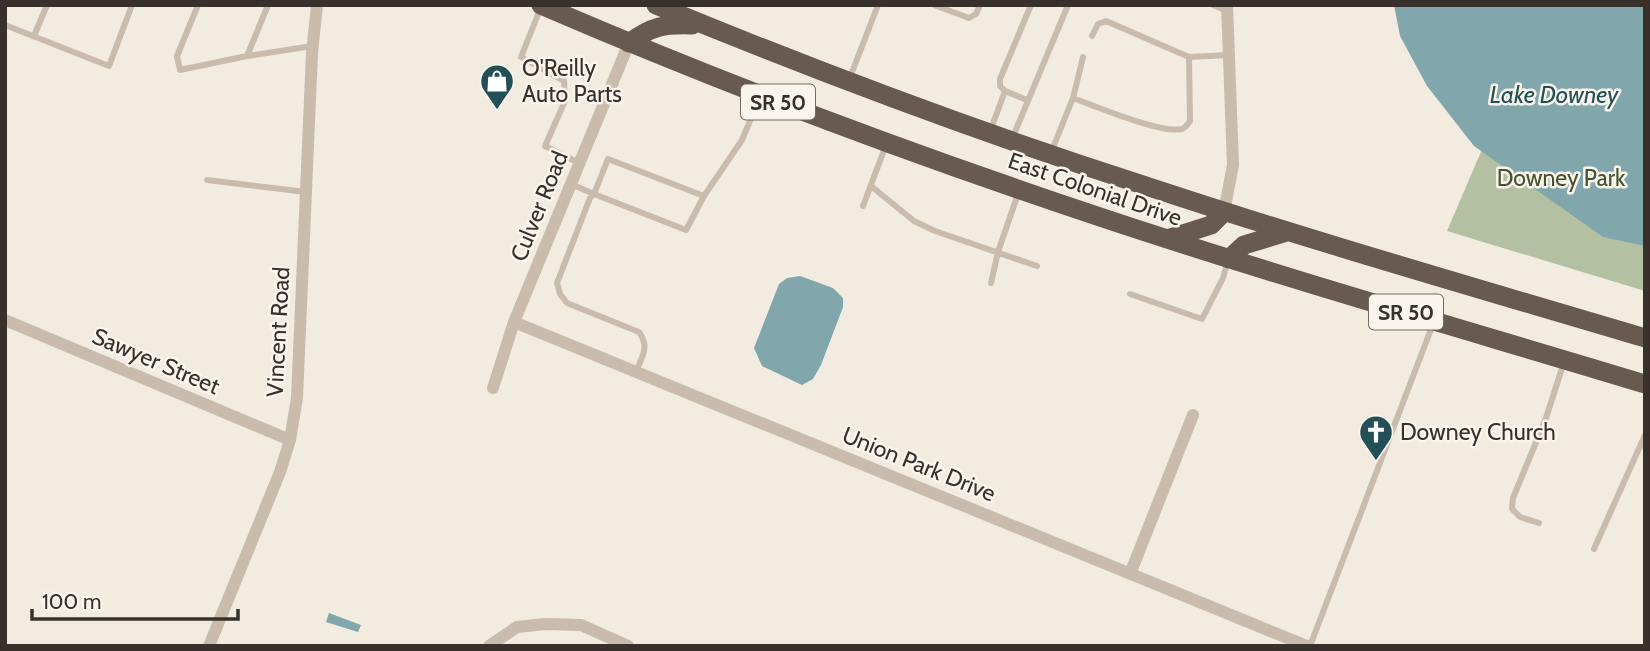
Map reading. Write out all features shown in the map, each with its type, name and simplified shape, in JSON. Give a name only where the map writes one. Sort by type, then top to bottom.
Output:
[{"type":"highway","name":"East Colonial Drive","points":[[541,5],[761,95],[1019,189],[1167,239],[1645,384]]},
{"type":"highway","name":"East Colonial Drive","points":[[656,5],[848,82],[1050,155],[1288,232],[1645,338]]},
{"type":"highway","points":[[629,43],[646,30],[667,24],[707,26]]},
{"type":"highway","points":[[1167,239],[1211,225],[1224,212]]},
{"type":"highway","points":[[1229,258],[1244,245],[1288,232]]},
{"type":"street","name":"Vincent Road","points":[[209,646],[280,472],[290,440],[297,398],[312,46],[317,5]]},
{"type":"street","points":[[1224,212],[1233,165],[1227,8]]},
{"type":"street","name":"Culver Road","points":[[493,388],[514,322],[629,43]]},
{"type":"street","name":"Sawyer Street","points":[[5,320],[290,440]]},
{"type":"street","name":"Union Park Drive","points":[[514,322],[1309,646]]},
{"type":"street","points":[[1130,573],[1193,415]]},
{"type":"street","points":[[489,646],[517,627],[545,624],[581,625],[628,646]]},
{"type":"lane","points":[[34,36],[47,5]]},
{"type":"lane","points":[[5,25],[109,66],[132,5]]},
{"type":"lane","points":[[198,5],[177,56],[180,70],[312,46]]},
{"type":"lane","points":[[247,56],[268,5]]},
{"type":"lane","points":[[541,5],[521,57],[564,81],[565,101],[545,146],[580,163]]},
{"type":"lane","points":[[848,82],[878,5]]},
{"type":"lane","points":[[934,5],[969,18],[976,14],[980,5]]},
{"type":"lane","points":[[1027,100],[1005,92],[1000,86],[1000,79],[1031,5]]},
{"type":"lane","points":[[1011,141],[1068,5]]},
{"type":"lane","points":[[1213,5],[1227,8]]},
{"type":"lane","points":[[1091,36],[1098,24],[1106,21],[1189,57],[1228,55]]},
{"type":"lane","points":[[1050,155],[1073,98],[1083,57]]},
{"type":"lane","points":[[1073,98],[1164,128],[1181,129],[1190,121],[1189,57]]},
{"type":"lane","points":[[990,133],[1005,92]]},
{"type":"lane","points":[[571,184],[686,230],[690,227],[704,196],[741,141],[761,95]]},
{"type":"lane","points":[[863,206],[887,143]]},
{"type":"lane","points":[[636,372],[646,348],[639,332],[567,303],[560,294],[557,283],[608,159],[704,196]]},
{"type":"lane","points":[[207,180],[306,192]]},
{"type":"lane","points":[[871,186],[914,221],[935,231],[1037,266]]},
{"type":"lane","points":[[991,283],[998,252],[1019,189]]},
{"type":"lane","points":[[1130,294],[1202,318],[1223,278],[1229,258]]},
{"type":"lane","points":[[1309,646],[1434,321]]},
{"type":"lane","points":[[1539,523],[1520,517],[1512,509],[1513,498],[1546,418],[1565,360]]},
{"type":"lane","points":[[1594,549],[1645,435]]},
{"type":"green space","name":"Lake Downey","points":[[1544,5],[1645,5],[1645,291],[1447,231]]},
{"type":"water","name":"Lake Downey","points":[[1394,5],[1645,5],[1645,246],[1603,237],[1474,146],[1427,86],[1400,36]]},
{"type":"water","points":[[800,276],[833,288],[843,298],[843,307],[821,365],[813,379],[802,385],[762,366],[754,348],[779,284],[787,278]]},
{"type":"water","points":[[329,613],[361,625],[358,632],[326,622]]},
{"type":"place","name":"O'Reilly Auto Parts","points":[[497,111]]},
{"type":"place","name":"Downey Church","points":[[1376,462]]},
{"type":"park label","name":"Downey Park","points":[[1561,178]]}]
